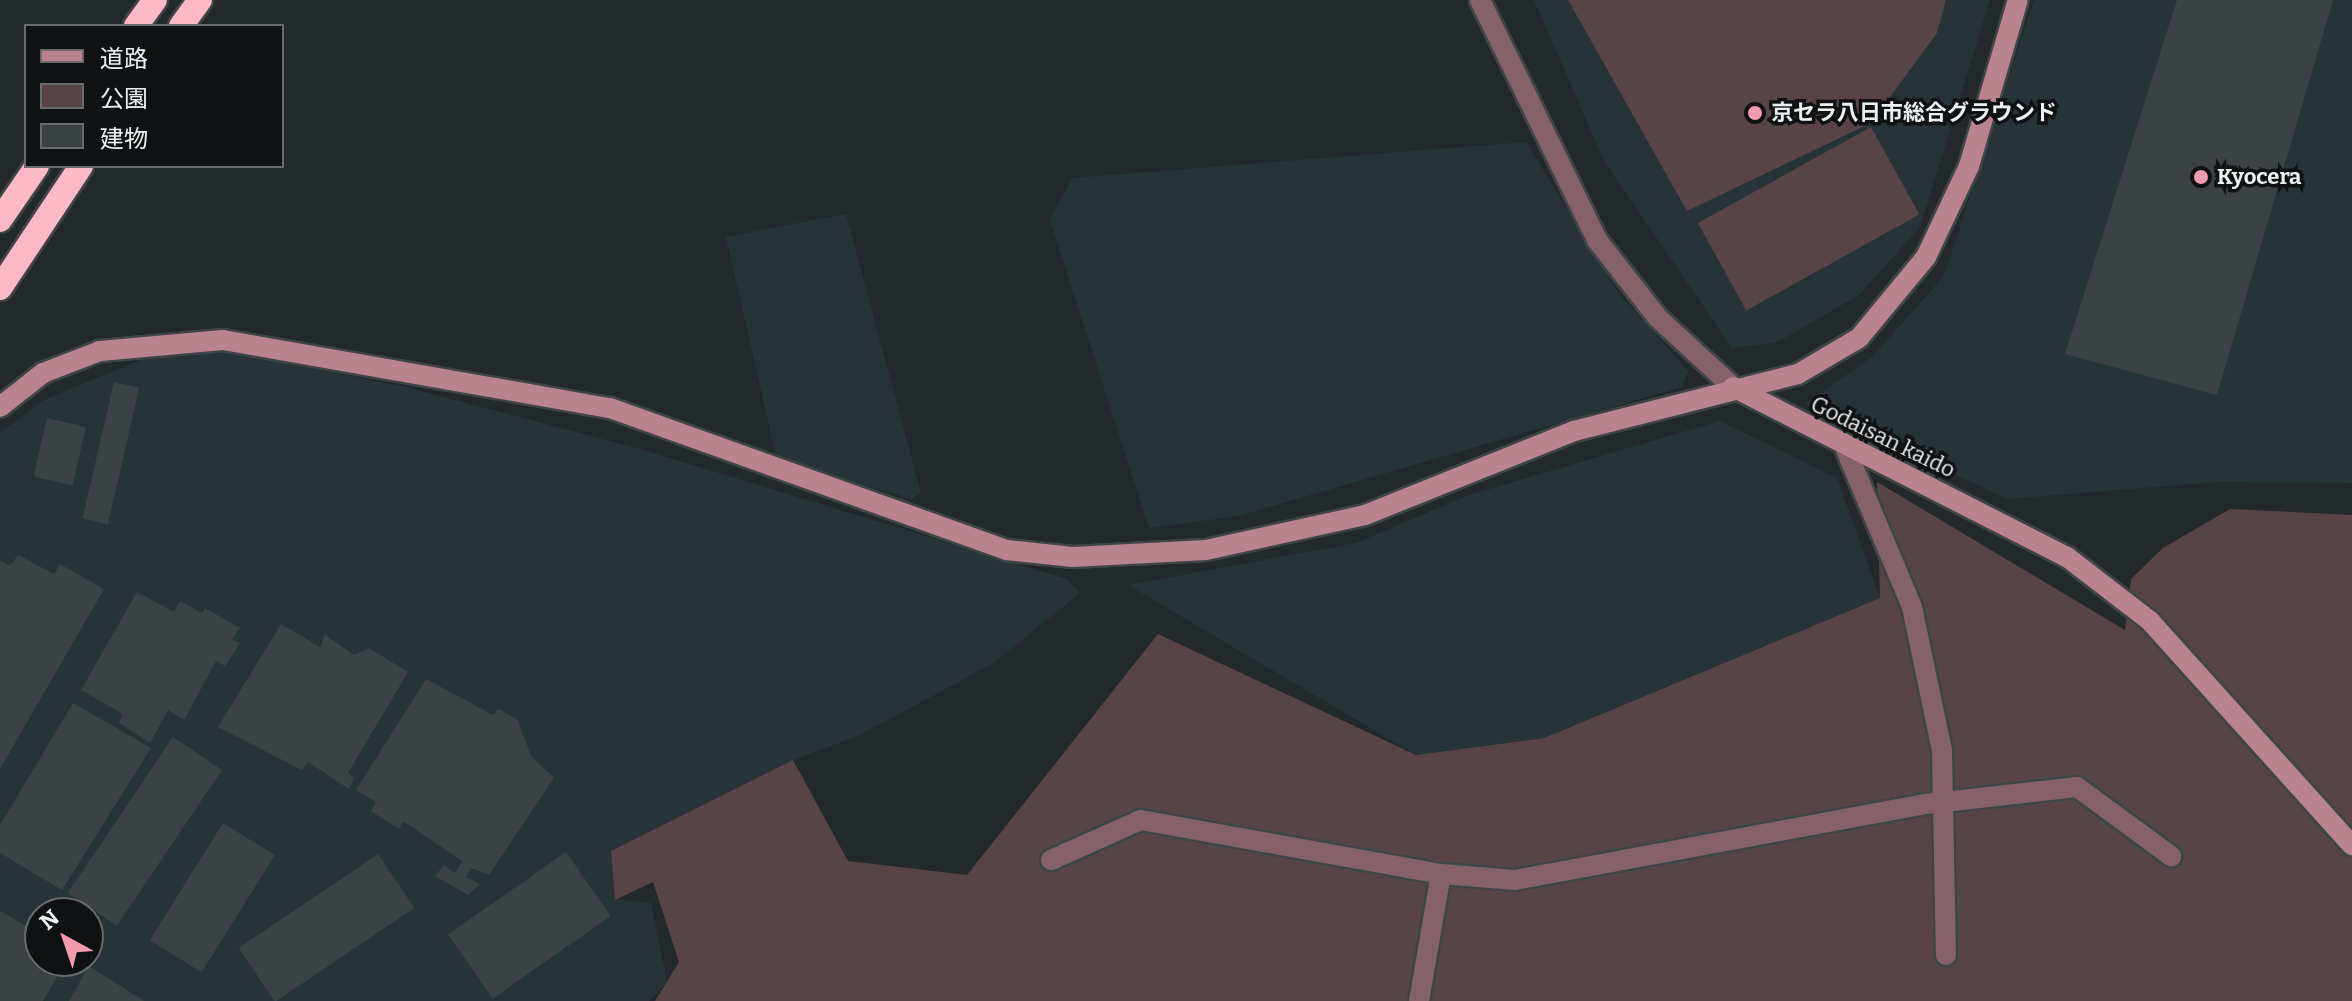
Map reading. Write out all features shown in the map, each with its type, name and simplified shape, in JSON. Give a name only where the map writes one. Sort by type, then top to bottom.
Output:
[{"type":"highway","points":[[137,24],[155,0]]},
{"type":"highway","points":[[182,24],[200,0]]},
{"type":"highway","points":[[0,220],[36,168]]},
{"type":"highway","points":[[0,288],[80,168]]},
{"type":"street","name":"Godaisan kaido","points":[[1480,0],[1604,250],[1658,318],[1733,387],[1846,450],[2067,557],[2150,621],[2352,845]]},
{"type":"street","points":[[0,407],[43,373],[100,351],[223,340],[610,408],[1007,550],[1073,557],[1206,550],[1365,515],[1574,431],[1733,387],[1798,374],[1859,338],[1896,299],[1969,166],[2018,0]]},
{"type":"street","points":[[1846,450],[1912,607],[1948,802],[1946,955]]},
{"type":"street","points":[[1051,860],[1141,820],[1441,874],[1515,880],[1948,802],[2077,787],[2171,856]]},
{"type":"street","points":[[1419,1001],[1441,874]]},
{"type":"shaded area","points":[[1534,0],[1990,0],[1920,227],[1859,295],[1778,342],[1732,348],[1604,161]]},
{"type":"shaded area","points":[[2034,0],[2352,0],[2352,483],[2215,482],[2007,499],[1805,404],[1872,357],[1944,276]]},
{"type":"shaded area","points":[[1526,142],[1620,295],[1688,371],[1682,387],[1238,516],[1149,528],[1050,220],[1072,178]]},
{"type":"shaded area","points":[[846,214],[921,493],[912,499],[777,460],[726,237]]},
{"type":"shaded area","points":[[218,350],[402,386],[640,449],[1067,579],[1080,593],[994,663],[858,736],[793,760],[616,900],[651,903],[667,982],[649,1001],[0,1001],[0,433],[44,400],[150,356]]},
{"type":"shaded area","points":[[1720,421],[1837,478],[1880,598],[1544,738],[1416,755],[1128,585],[1356,543],[1469,495]]},
{"type":"green space","name":"京セラ八日市総合グラウンド","points":[[1568,0],[1946,0],[1937,33],[1871,123],[1687,211]]},
{"type":"green space","points":[[1871,127],[1919,214],[1746,310],[1698,223]]},
{"type":"green space","points":[[1877,482],[2125,630],[2131,579],[2163,548],[2230,509],[2352,515],[2352,1001],[655,1001],[679,962],[653,882],[615,900],[611,851],[793,760],[848,861],[967,875],[1158,634],[1416,755],[1544,738],[1880,598]]},
{"type":"building","name":"Kyocera","points":[[2177,0],[2333,0],[2217,395],[2065,354]]},
{"type":"building","points":[[114,382],[139,388],[108,524],[83,518]]},
{"type":"building","points":[[47,418],[86,427],[72,485],[34,476]]},
{"type":"building","points":[[18,555],[54,574],[60,564],[104,589],[0,769],[0,560],[10,566]]},
{"type":"building","points":[[137,592],[174,612],[180,601],[202,613],[205,608],[240,628],[232,639],[240,643],[225,666],[216,661],[184,720],[168,710],[150,743],[119,723],[123,714],[81,690]]},
{"type":"building","points":[[281,624],[320,647],[325,635],[354,655],[369,648],[408,672],[348,773],[354,778],[349,789],[308,762],[302,770],[218,727]]},
{"type":"building","points":[[426,679],[493,715],[498,709],[517,719],[531,756],[554,778],[489,875],[471,868],[466,877],[480,884],[468,895],[435,876],[444,865],[455,873],[462,861],[403,821],[399,829],[371,811],[376,802],[356,790]]},
{"type":"building","points":[[73,703],[151,748],[62,890],[0,853],[0,825]]},
{"type":"building","points":[[173,737],[222,770],[117,926],[104,917],[104,897],[74,897],[68,893]]},
{"type":"building","points":[[223,823],[275,855],[202,972],[150,940]]},
{"type":"building","points":[[566,852],[611,916],[493,998],[448,935]]},
{"type":"building","points":[[378,854],[414,908],[276,1001],[239,948]]},
{"type":"building","points":[[0,911],[24,925],[24,977],[57,977],[43,1001],[0,1001]]},
{"type":"building","points":[[104,976],[144,1001],[69,1001],[83,977]]},
{"type":"place","name":"京セラ八日市総合グラウンド","points":[[1755,113]]},
{"type":"place","name":"Kyocera","points":[[2201,177]]}]
